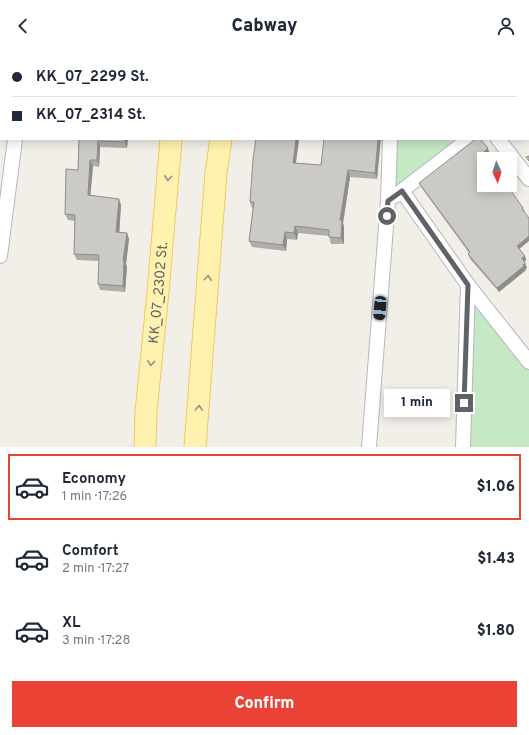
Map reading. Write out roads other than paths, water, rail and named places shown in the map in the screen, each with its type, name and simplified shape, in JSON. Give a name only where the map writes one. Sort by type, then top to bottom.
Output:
[{"type":"main road","name":"KK_07_2302 St.","points":[[144,447],[171,140]]},
{"type":"main road","points":[[195,447],[216,180],[221,140]]},
{"type":"street","points":[[0,252],[15,140]]},
{"type":"street","points":[[369,447],[388,201],[390,140]]},
{"type":"street","points":[[388,201],[468,140]]},
{"type":"street","points":[[499,140],[529,179]]},
{"type":"street","points":[[402,191],[468,285],[529,362]]},
{"type":"street","points":[[463,447],[468,285]]}]
